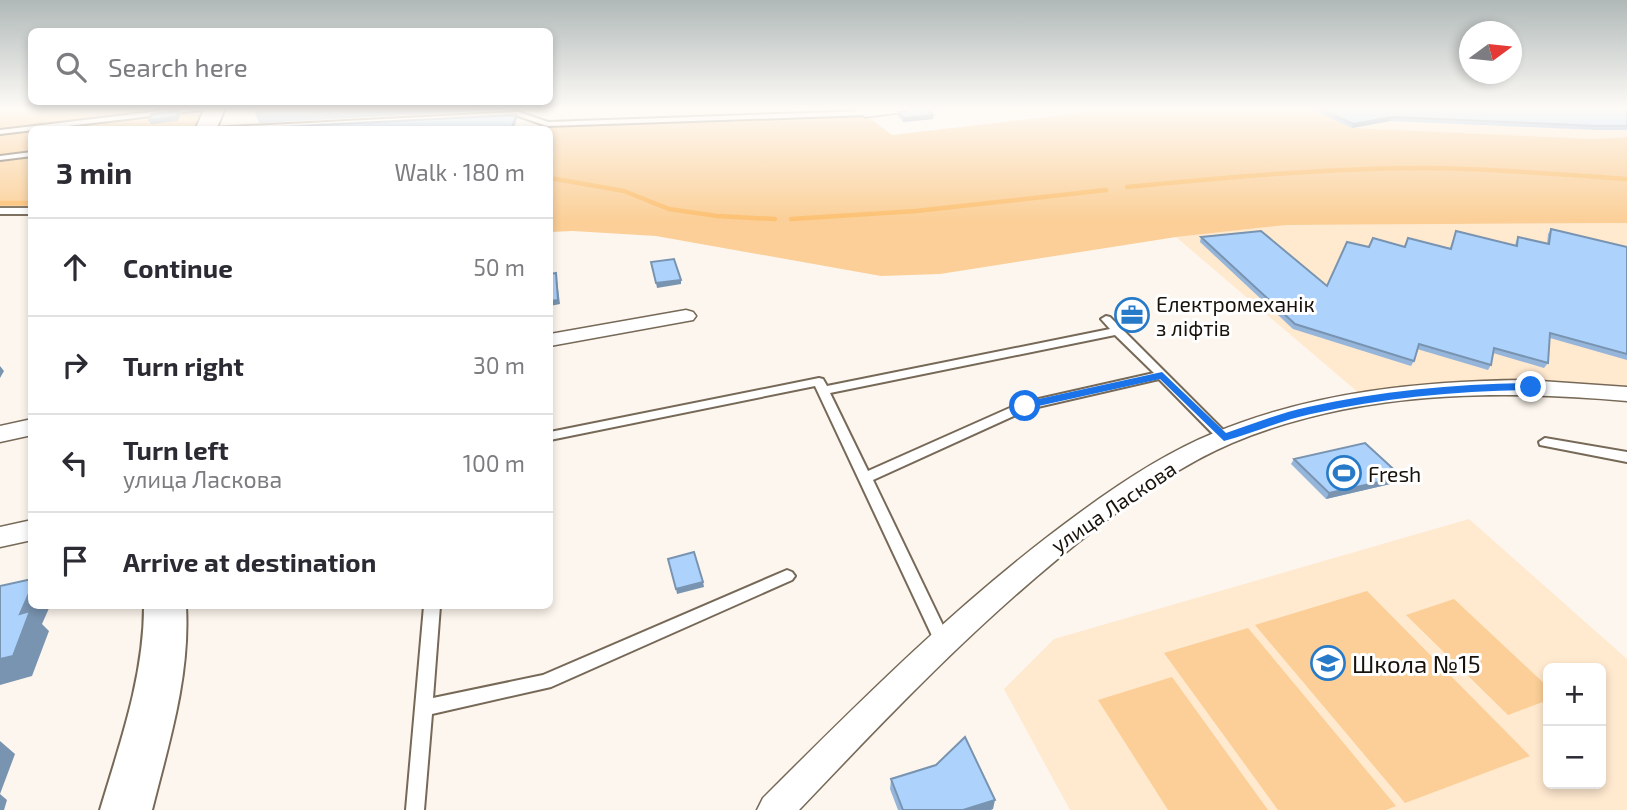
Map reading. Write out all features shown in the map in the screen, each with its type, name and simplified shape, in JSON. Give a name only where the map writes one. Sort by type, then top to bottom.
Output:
[{"type":"street","points":[[553,339],[686,316]]},
{"type":"street","name":"улица Ласкова","points":[[775,810],[942,640],[1044,551],[1148,478],[1224,438],[1307,411],[1417,392],[1468,387],[1531,387],[1627,394]]},
{"type":"street","points":[[0,434],[28,428]]},
{"type":"street","points":[[0,537],[28,531]]},
{"type":"street","points":[[127,810],[160,678],[167,621],[165,609]]},
{"type":"lane","points":[[0,158],[28,154]]},
{"type":"lane","points":[[0,211],[28,211]]},
{"type":"lane","points":[[1106,319],[1224,438]]},
{"type":"lane","points":[[823,391],[1117,331]]},
{"type":"lane","points":[[865,478],[1025,406],[1162,376]]},
{"type":"lane","points":[[553,435],[819,382],[942,640]]},
{"type":"lane","points":[[1545,442],[1627,457]]},
{"type":"lane","points":[[423,708],[545,682],[787,576]]},
{"type":"lane","points":[[415,810],[432,609]]},
{"type":"shaded area","points":[[0,146],[28,146],[28,214],[0,214]]},
{"type":"shaded area","points":[[553,146],[1627,146],[1627,223],[1287,225],[1176,237],[940,274],[881,276],[656,236],[553,232]]},
{"type":"shaded area","points":[[1627,223],[1627,389],[1525,381],[1462,381],[1360,394],[1176,237],[1287,225]]},
{"type":"shaded area","name":"Школа №15","points":[[1469,519],[1627,659],[1627,810],[1070,810],[1004,689],[1054,639]]},
{"type":"shaded area","points":[[1367,591],[1530,756],[1405,803],[1255,625]]},
{"type":"shaded area","points":[[1454,599],[1543,682],[1543,702],[1508,715],[1406,615]]},
{"type":"shaded area","points":[[1248,628],[1396,806],[1386,810],[1278,810],[1164,653]]},
{"type":"shaded area","points":[[1172,677],[1268,810],[1168,810],[1098,700]]},
{"type":"building","points":[[1551,229],[1627,247],[1627,354],[1550,333],[1548,363],[1494,348],[1491,365],[1419,344],[1414,361],[1295,324],[1201,237],[1261,231],[1327,286],[1347,242],[1369,247],[1373,238],[1405,247],[1408,238],[1451,249],[1456,231],[1517,246],[1518,237],[1549,244]]},
{"type":"building","points":[[674,259],[681,280],[656,283],[651,262]]},
{"type":"building","points":[[556,273],[558,300],[553,301],[553,274]]},
{"type":"building","points":[[1365,443],[1402,477],[1329,493],[1294,459]]},
{"type":"building","points":[[694,552],[703,582],[676,589],[668,559]]},
{"type":"building","points":[[28,580],[28,596],[20,614],[30,611],[13,656],[0,659],[0,586]]},
{"type":"building","points":[[965,737],[995,800],[963,810],[903,810],[891,779],[936,765]]},
{"type":"waterway","points":[[1127,187],[1278,174],[1392,168],[1479,169],[1627,179]]},
{"type":"waterway","points":[[553,179],[624,191],[669,209],[717,216],[775,219]]},
{"type":"waterway","points":[[791,219],[916,211],[1106,190]]},
{"type":"waterway","points":[[0,203],[28,203]]},
{"type":"place","name":"Електромеханік з ліфтів","points":[[1132,315]]},
{"type":"place","name":"Fresh","points":[[1344,473]]},
{"type":"place","name":"Школа №15","points":[[1328,663]]},
{"type":"route","points":[[1025,406],[1162,376],[1224,438],[1307,411],[1362,400],[1468,387],[1531,387]]}]
